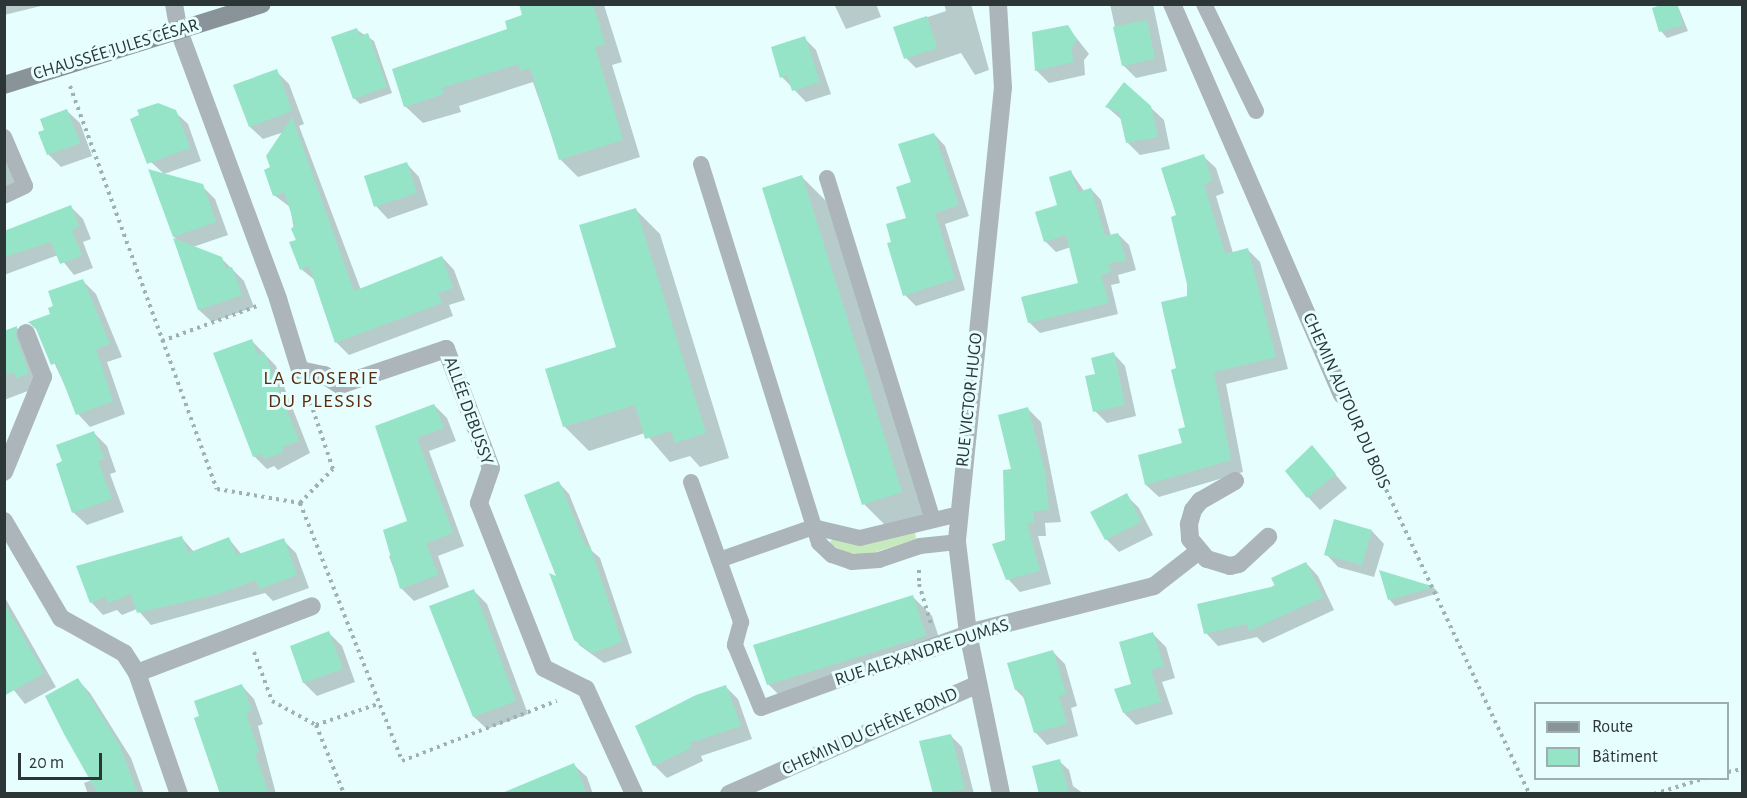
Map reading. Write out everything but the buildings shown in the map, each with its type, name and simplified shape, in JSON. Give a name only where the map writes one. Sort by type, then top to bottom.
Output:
[{"type":"street","points":[[174,4],[179,31],[278,299],[300,370]]},
{"type":"street","name":"CHAUSSÉE JULES CÉSAR","points":[[4,86],[262,4]]},
{"type":"street","name":"RUE VICTOR HUGO","points":[[998,4],[1003,87],[957,542],[968,633],[1001,794]]},
{"type":"street","name":"CHEMIN AUTOUR DU BOIS","points":[[1172,4],[1342,395]]},
{"type":"street","points":[[4,472],[43,377],[26,333]]},
{"type":"street","name":"ALLÉE DEBUSSY","points":[[300,370],[324,375],[340,385],[446,349],[491,468],[479,503],[544,668],[586,689]]},
{"type":"street","points":[[1235,482],[1200,501],[1193,510],[1190,539],[1198,551],[1219,565],[1230,566],[1239,564],[1268,537]]},
{"type":"street","points":[[4,521],[61,618],[124,653],[137,673],[178,794]]},
{"type":"street","name":"RUE ALEXANDRE DUMAS","points":[[968,633],[1154,586],[1198,551]]},
{"type":"street","points":[[137,673],[312,606]]},
{"type":"street","name":"CHEMIN DU CHÊNE ROND","points":[[729,794],[978,684]]},
{"type":"street","points":[[586,689],[634,794]]},
{"type":"lane","points":[[1204,4],[1256,111]]},
{"type":"lane","points":[[4,136],[25,186],[4,196]]},
{"type":"lane","points":[[701,164],[819,543],[832,555],[852,562],[879,560],[921,546],[957,542]]},
{"type":"lane","points":[[827,178],[933,520]]},
{"type":"lane","points":[[690,482],[719,561],[813,527],[860,538],[959,514]]},
{"type":"lane","name":"RUE ALEXANDRE DUMAS","points":[[719,561],[741,622],[735,645],[761,708],[968,633]]},
{"type":"path","points":[[63,66],[217,489],[300,503]]},
{"type":"path","points":[[162,341],[278,299]]},
{"type":"path","points":[[300,370],[333,469],[300,503]]},
{"type":"path","name":"CHEMIN AUTOUR DU BOIS","points":[[1342,395],[1529,794]]},
{"type":"path","points":[[300,503],[402,761],[586,689]]},
{"type":"path","points":[[921,546],[919,584],[932,627]]},
{"type":"path","points":[[246,631],[272,701],[316,725],[344,794]]},
{"type":"path","points":[[316,725],[379,704]]},
{"type":"path","points":[[1654,794],[1700,780]]},
{"type":"green space","points":[[915,530],[916,539],[867,555],[847,553],[830,544],[831,540]]},
{"type":"district","name":"LA CLOSERIE DU PLESSIS","points":[[321,390]]}]
